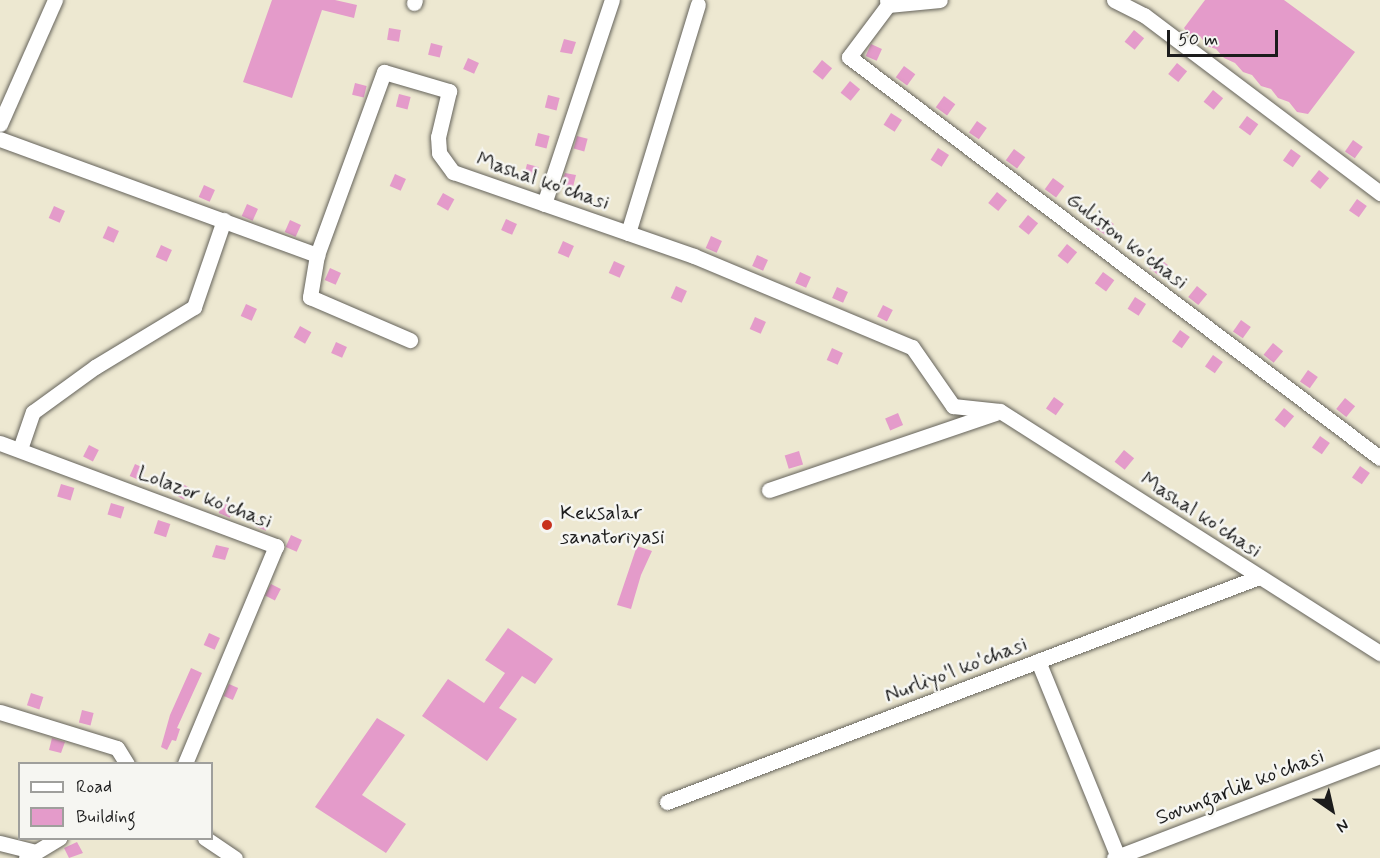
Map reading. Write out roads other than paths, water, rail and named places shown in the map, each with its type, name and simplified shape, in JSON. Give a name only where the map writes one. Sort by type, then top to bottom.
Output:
[{"type":"street","points":[[0,124],[55,0]]},
{"type":"street","points":[[544,204],[612,0]]},
{"type":"street","points":[[888,2],[940,0]]},
{"type":"street","points":[[1114,0],[1144,15],[1380,193]]},
{"type":"street","name":"Guliston ko'chasi","points":[[888,2],[849,57],[1380,458]]},
{"type":"street","points":[[628,233],[698,4]]},
{"type":"street","name":"Mashal ko'chasi","points":[[317,255],[384,72],[449,91],[438,137],[439,153],[453,172],[694,256],[912,347],[953,406],[1000,411],[1380,653]]},
{"type":"street","points":[[0,139],[317,255],[310,297],[410,340]]},
{"type":"street","points":[[20,449],[33,412],[95,367],[194,306],[224,220]]},
{"type":"street","points":[[769,490],[1000,411]]},
{"type":"street","name":"Lolazor ko'chasi","points":[[0,442],[276,546],[186,762]]},
{"type":"street","name":"Nurliyo'l ko'chasi","points":[[667,802],[1259,577]]},
{"type":"street","points":[[1038,661],[1116,857]]},
{"type":"street","points":[[0,712],[117,748],[126,762]]},
{"type":"street","name":"Sovungarlik ko'chasi","points":[[1116,857],[1380,756]]},
{"type":"street","points":[[0,843],[31,855],[56,840]]},
{"type":"street","points":[[207,840],[235,858]]},
{"type":"place","name":"Keksalar sanatoriyasi","points":[[547,525]]}]
